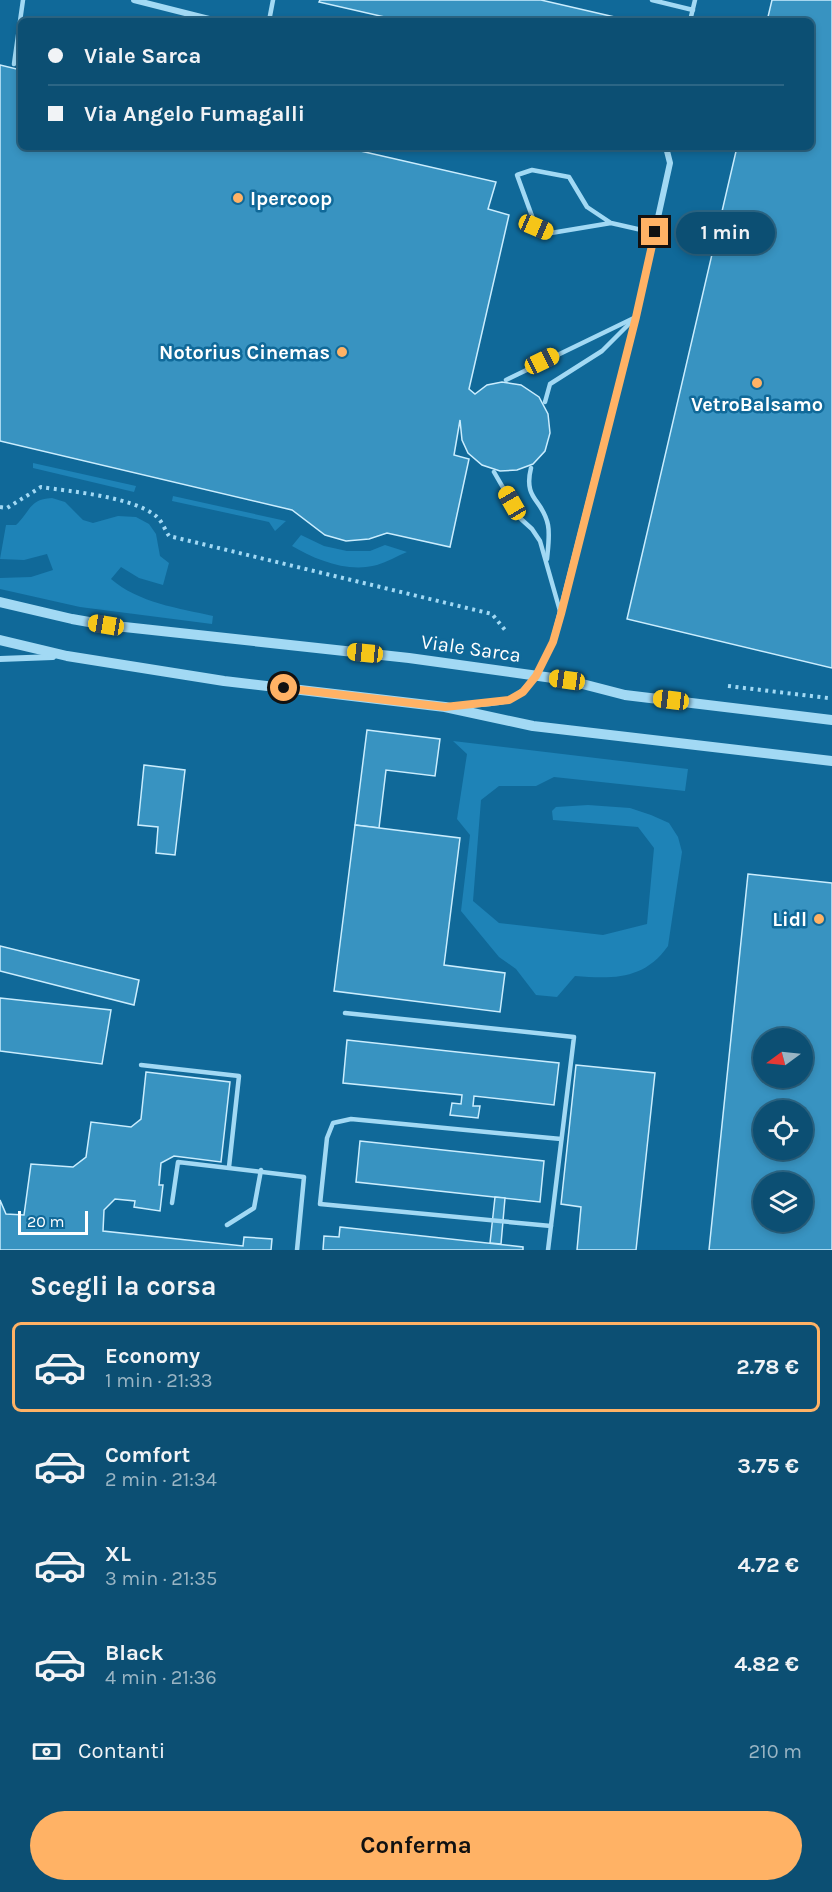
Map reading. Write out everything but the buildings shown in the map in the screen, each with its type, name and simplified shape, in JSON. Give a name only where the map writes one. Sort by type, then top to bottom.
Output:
[{"type":"street","points":[[134,0],[205,18]]},
{"type":"street","points":[[445,707],[509,700],[523,692],[536,676],[553,642],[636,317],[669,164],[667,150]]},
{"type":"street","name":"Viale Sarca","points":[[0,602],[83,621],[409,658],[567,680],[625,695],[832,720]]},
{"type":"street","points":[[0,640],[67,656],[224,681],[445,707],[533,726],[832,761]]},
{"type":"street","points":[[0,659],[67,656]]},
{"type":"lane","points":[[20,18],[23,0]]},
{"type":"lane","points":[[270,18],[273,0]]},
{"type":"lane","points":[[652,0],[693,10]]},
{"type":"lane","points":[[691,18],[695,0]]},
{"type":"lane","points":[[14,64],[18,36]]},
{"type":"lane","points":[[611,223],[587,207],[569,177],[532,170],[517,176],[536,227],[551,233],[611,223],[655,232]]},
{"type":"lane","points":[[506,380],[636,317]]},
{"type":"lane","points":[[545,402],[550,384],[602,351],[636,317]]},
{"type":"lane","points":[[531,468],[528,481],[529,492],[542,510],[548,525],[547,564]]},
{"type":"lane","points":[[494,472],[521,519],[538,537],[561,614]]},
{"type":"lane","points":[[345,1013],[574,1037],[548,1250]]},
{"type":"lane","points":[[141,1065],[239,1076],[229,1167]]},
{"type":"lane","points":[[551,1226],[320,1204],[327,1138],[333,1123],[351,1119],[561,1139]]},
{"type":"lane","points":[[172,1203],[178,1161],[304,1177],[297,1250]]},
{"type":"lane","points":[[227,1225],[254,1208],[261,1170]]},
{"type":"path","points":[[0,507],[7,508],[41,488],[103,497],[142,508],[158,518],[169,536],[492,614],[505,630]]},
{"type":"path","points":[[728,686],[828,698]]},
{"type":"shaded area","points":[[33,463],[136,486],[134,492],[33,468]]},
{"type":"shaded area","points":[[173,496],[286,521],[275,531],[269,522],[172,501]]},
{"type":"shaded area","points":[[52,498],[65,502],[83,520],[93,523],[118,516],[136,517],[149,524],[156,534],[160,556],[169,563],[163,585],[139,578],[121,567],[111,579],[146,599],[213,616],[212,624],[80,607],[0,589],[0,578],[31,577],[53,570],[47,554],[24,560],[0,559],[6,525],[16,525],[34,503]]},
{"type":"shaded area","points":[[301,535],[324,546],[347,551],[370,551],[385,545],[407,552],[377,565],[344,566],[311,556],[292,546]]},
{"type":"shaded area","points":[[453,741],[688,769],[685,791],[554,777],[536,786],[499,786],[481,800],[473,901],[499,923],[603,935],[647,924],[654,848],[638,827],[553,820],[552,811],[556,807],[588,805],[630,808],[669,823],[678,837],[682,852],[668,946],[659,957],[649,965],[627,975],[575,976],[557,997],[536,995],[516,969],[499,957],[461,911],[470,835],[457,819],[467,754]]},
{"type":"place","name":"Ipercoop","points":[[238,198]]},
{"type":"place","name":"Notorius Cinemas","points":[[342,352]]},
{"type":"place","name":"VetroBalsamo","points":[[757,383]]},
{"type":"place","name":"Lidl","points":[[819,919]]},
{"type":"route","points":[[284,688],[445,707],[509,700],[523,692],[536,676],[553,642],[636,317],[655,232]]}]
